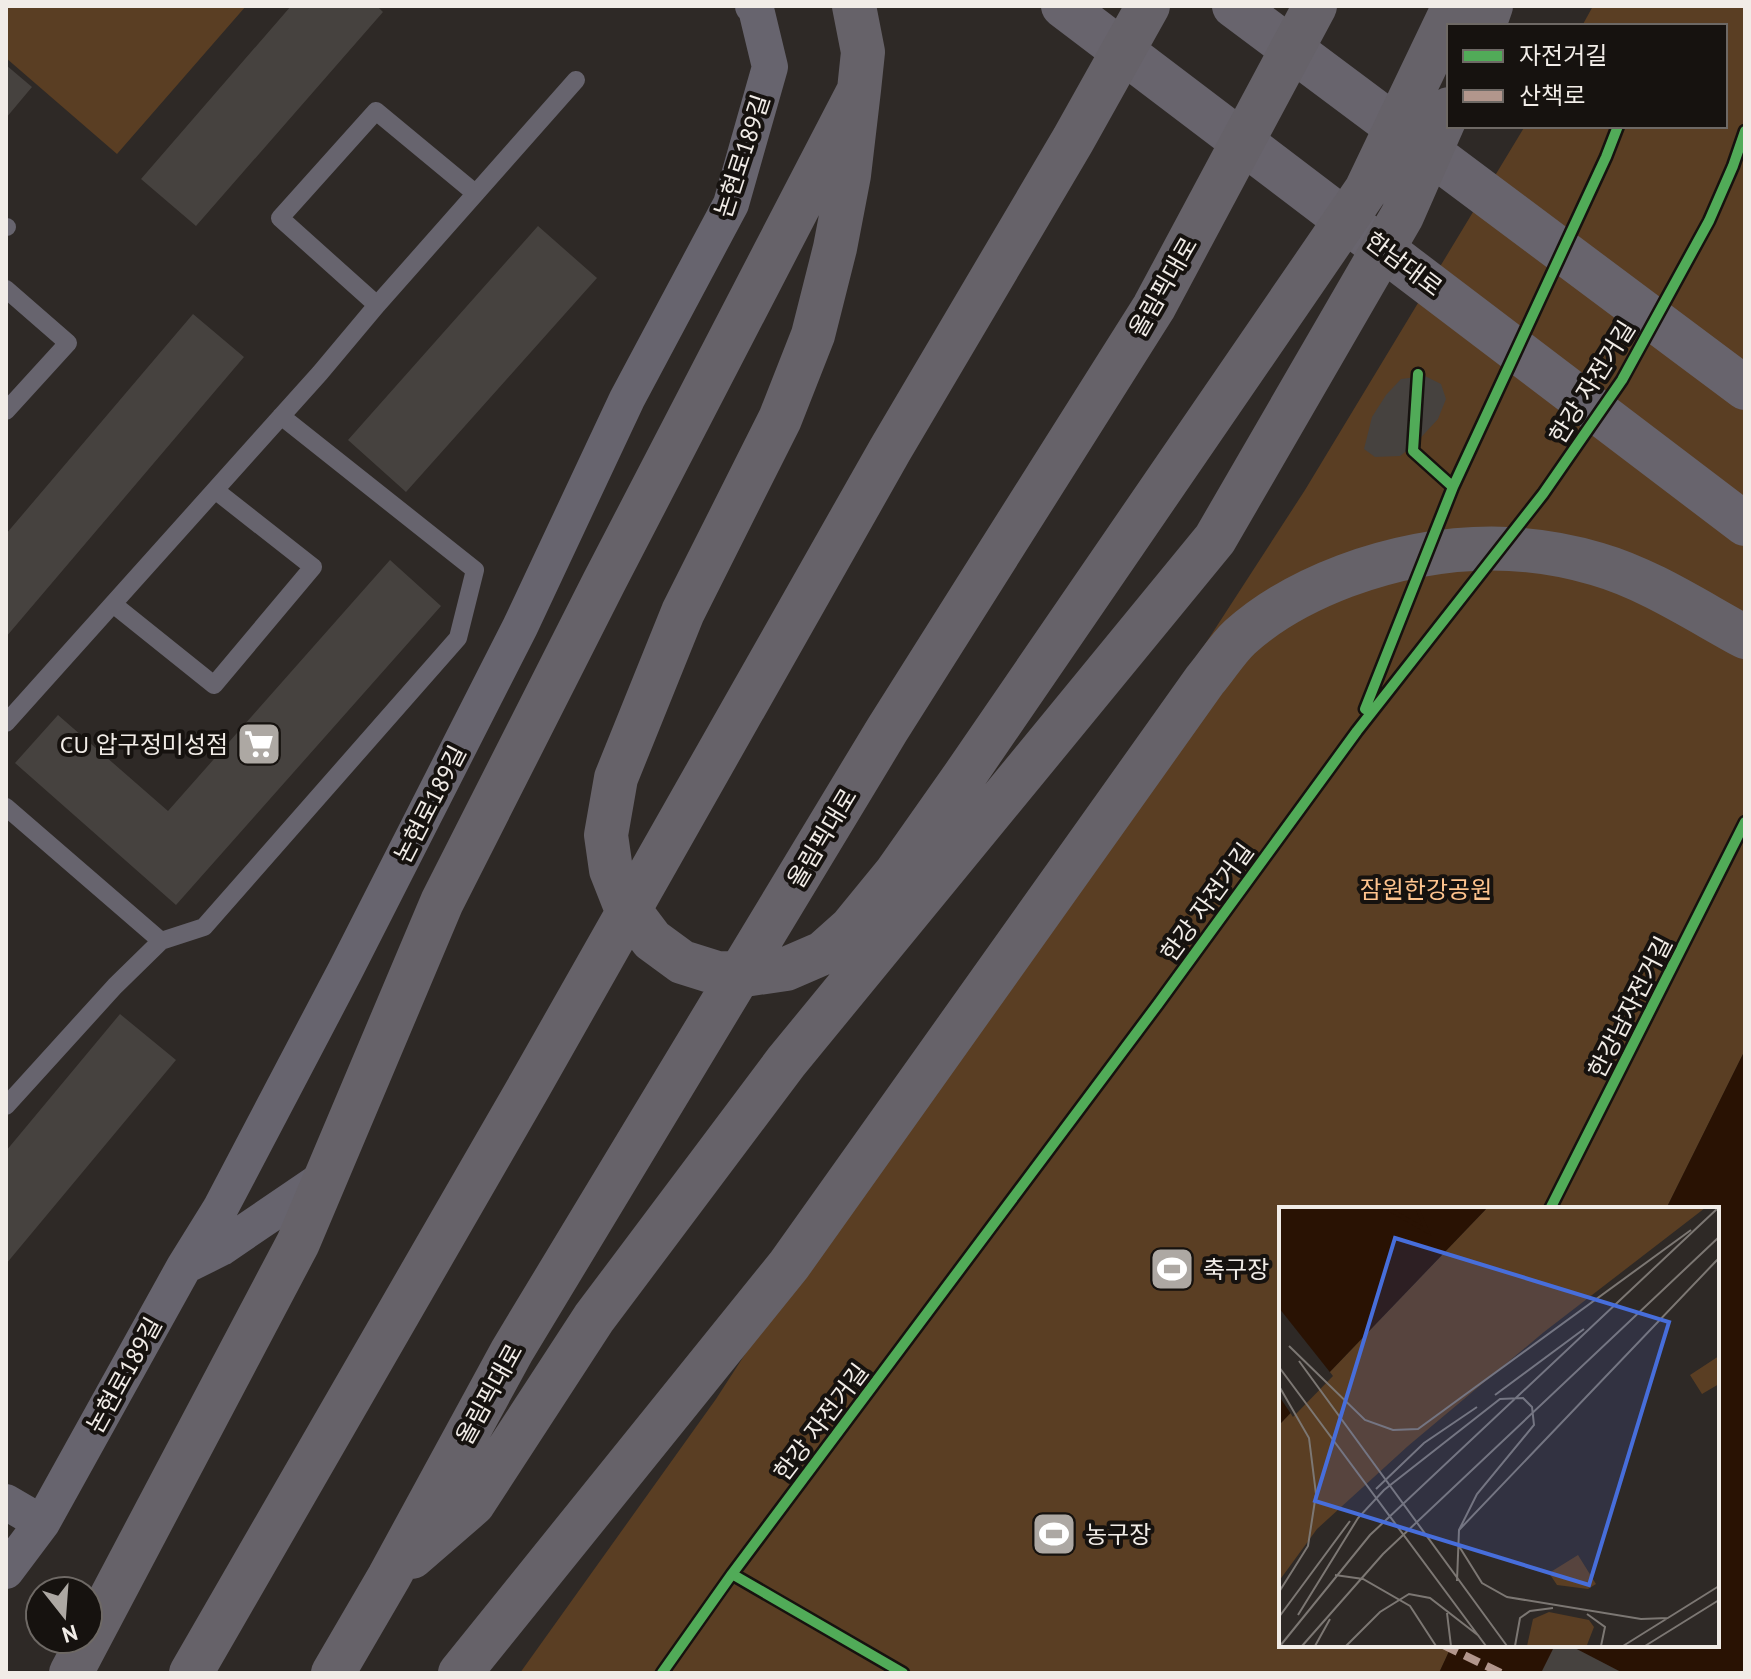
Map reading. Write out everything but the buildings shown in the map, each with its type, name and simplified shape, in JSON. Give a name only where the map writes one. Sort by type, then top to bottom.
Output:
[{"type":"highway","points":[[71,1673],[298,1243],[442,902],[861,71],[839,6]]},
{"type":"highway","points":[[854,6],[861,71],[849,175],[813,335],[780,419],[683,612],[616,778],[606,835],[611,870],[624,903],[652,940],[682,962],[717,973],[751,974],[786,969],[823,953],[851,928],[896,873],[1366,190],[1454,6]]},
{"type":"highway","points":[[191,1673],[538,1071],[882,464],[1073,140],[1148,6]]},
{"type":"highway","name":"올림픽대로","points":[[333,1673],[520,1337],[887,730],[1154,307],[1315,6]]},
{"type":"highway","points":[[389,1577],[473,1504],[594,1318],[786,1062],[1215,539],[1402,216],[1447,114]]},
{"type":"highway","points":[[460,1673],[789,1265],[1205,680],[1239,638],[1277,609],[1321,585],[1421,554],[1471,548],[1561,554],[1600,564],[1644,582],[1745,637]]},
{"type":"main road","name":"한남대로","points":[[1063,6],[1745,524]]},
{"type":"main road","points":[[1234,6],[1745,388]]},
{"type":"street","name":"논현로189길","points":[[6,1571],[42,1523],[184,1267],[220,1209],[520,627],[627,399],[731,204],[770,67],[753,6]]},
{"type":"street","points":[[184,1267],[221,1248],[327,1176]]},
{"type":"street","points":[[6,1502],[42,1523]]},
{"type":"lane","points":[[6,723],[576,80]]},
{"type":"lane","points":[[377,305],[280,218],[376,111],[475,193]]},
{"type":"lane","points":[[6,289],[68,343],[6,411]]},
{"type":"lane","points":[[6,1106],[115,986],[161,941],[204,927],[458,638],[475,570],[281,416]]},
{"type":"lane","points":[[113,604],[214,685],[313,567],[215,490]]},
{"type":"lane","points":[[6,807],[161,941]]},
{"type":"green space","points":[[6,6],[246,6],[117,154],[6,58]]},
{"type":"green space","name":"잠원한강공원","points":[[1593,6],[1745,6],[1745,1050],[1667,1207],[1279,1207],[1279,1647],[1451,1647],[1439,1673],[520,1673],[716,1399],[1305,490],[1524,128],[1727,128],[1727,24],[1583,24]]},
{"type":"shaded area","points":[[1745,1050],[1745,1673],[1439,1673],[1451,1647],[1719,1647],[1719,1207],[1667,1207]]},
{"type":"marked path","points":[[1447,1647],[1501,1673]]},
{"type":"cycle path","points":[[1365,709],[1453,487],[1617,128]]},
{"type":"cycle path","name":"한강 자전거길","points":[[662,1673],[732,1574],[1158,1004],[1357,731],[1543,494],[1622,380],[1709,221],[1745,131]]},
{"type":"cycle path","points":[[1418,374],[1413,451],[1453,487]]},
{"type":"cycle path","name":"한강남자전거길","points":[[1551,1207],[1745,822]]},
{"type":"cycle path","points":[[732,1574],[903,1673]]},
{"type":"place","name":"CU 압구정미성점","points":[[259,744]]},
{"type":"place","name":"축구장","points":[[1172,1269]]},
{"type":"place","name":"농구장","points":[[1054,1534]]}]
